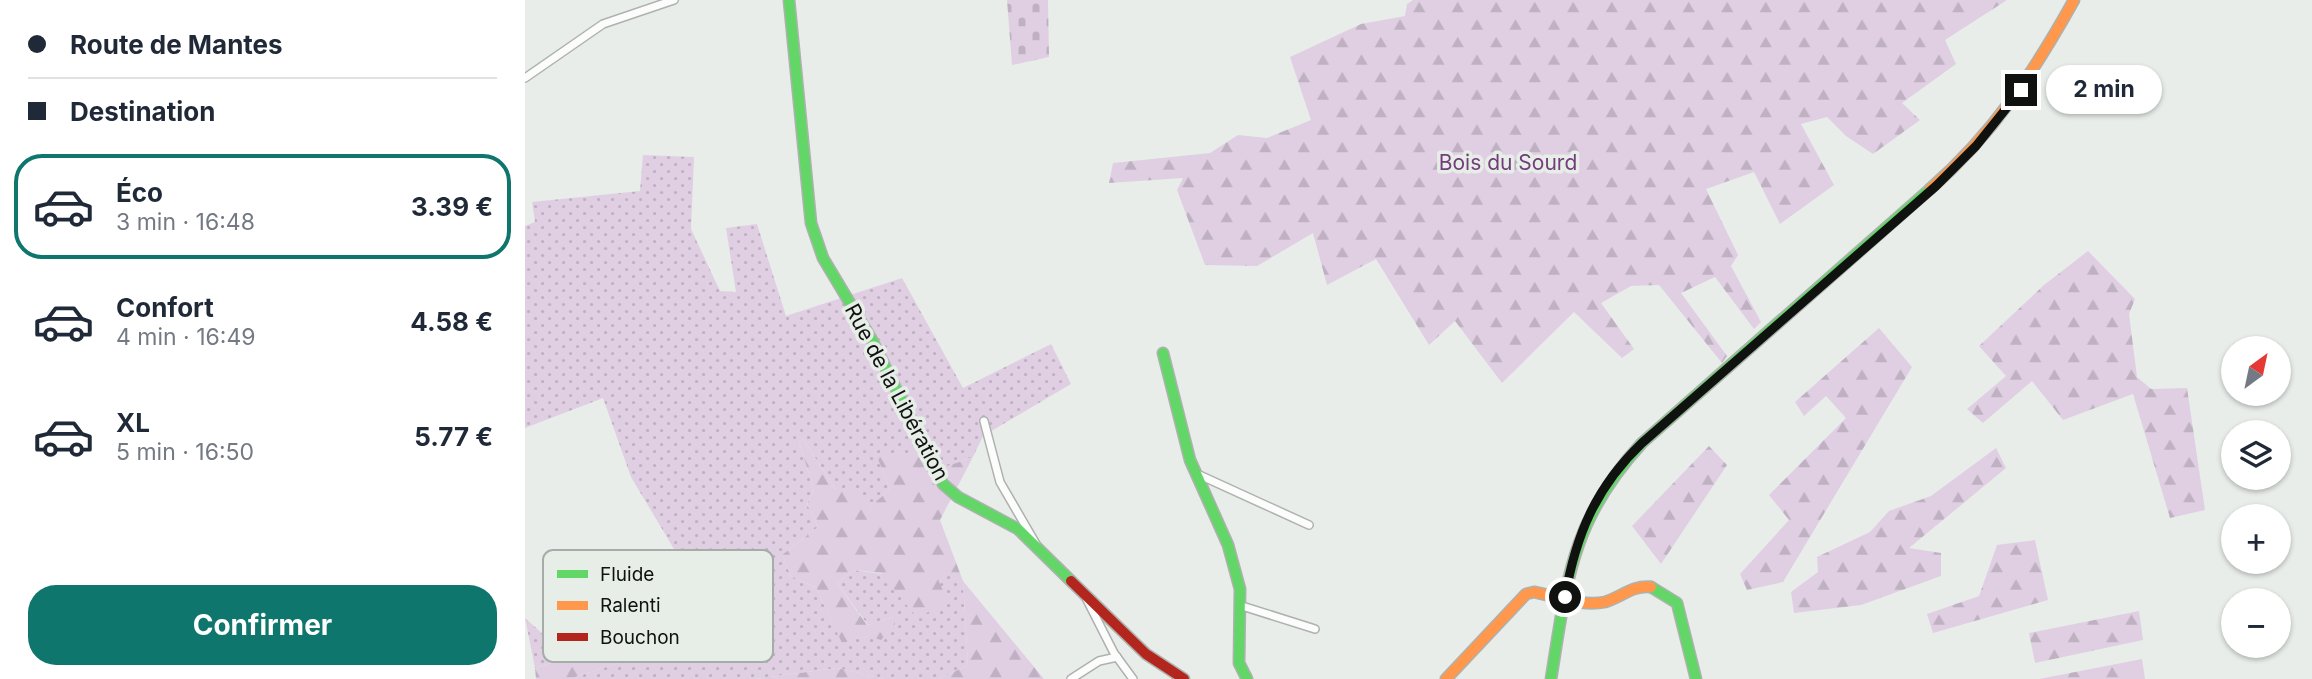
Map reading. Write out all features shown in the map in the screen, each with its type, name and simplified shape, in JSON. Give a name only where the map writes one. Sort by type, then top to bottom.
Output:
[{"type":"street","points":[[525,78],[603,24],[674,0]]},
{"type":"street","name":"Rue de la Libération","points":[[789,0],[805,189],[811,223],[823,258],[872,340],[932,467],[943,484],[958,497],[1018,529],[1146,654],[1184,679]]},
{"type":"street","points":[[1551,679],[1565,597],[1580,533],[1601,490],[1642,443],[1967,157],[2033,73],[2074,0]]},
{"type":"street","points":[[1163,353],[1195,473],[1228,545],[1242,606],[1238,663],[1247,679]]},
{"type":"street","points":[[984,421],[1000,482],[1040,550]]},
{"type":"street","points":[[1195,473],[1309,524]]},
{"type":"street","points":[[1446,679],[1520,597],[1534,592],[1594,603],[1643,586],[1657,588],[1677,603],[1696,679]]},
{"type":"street","points":[[1084,592],[1089,608],[1133,679]]},
{"type":"street","points":[[1242,606],[1315,629]]},
{"type":"street","points":[[1071,679],[1099,661],[1117,657]]},
{"type":"green space","points":[[1007,0],[1048,0],[1049,57],[1012,65]]},
{"type":"green space","name":"Bois du Sourd","points":[[1413,0],[2007,0],[1945,40],[1956,64],[1902,103],[1920,120],[1873,154],[1846,136],[1827,117],[1801,124],[1834,185],[1780,224],[1754,172],[1706,189],[1738,255],[1731,266],[1761,322],[1754,329],[1715,277],[1681,293],[1727,356],[1722,363],[1659,285],[1631,286],[1601,303],[1634,349],[1622,358],[1574,312],[1502,383],[1455,321],[1429,345],[1376,259],[1327,285],[1313,233],[1257,266],[1205,265],[1177,190],[1183,178],[1109,183],[1113,163],[1210,153],[1238,135],[1267,138],[1311,120],[1290,57],[1361,24],[1405,16],[1407,4]]},
{"type":"green space","points":[[643,155],[694,157],[691,229],[720,291],[736,292],[726,228],[757,224],[786,316],[902,278],[963,388],[1051,344],[1071,384],[983,436],[973,457],[928,473],[917,453],[877,455],[890,489],[870,507],[836,490],[803,439],[799,442],[814,490],[807,504],[818,527],[782,555],[791,576],[816,588],[842,642],[868,636],[894,617],[868,625],[837,583],[854,570],[939,582],[948,569],[963,581],[968,665],[939,679],[884,679],[837,668],[755,679],[569,679],[621,662],[773,662],[773,550],[675,550],[631,477],[603,398],[525,428],[525,226],[535,222],[532,202],[640,191]]},
{"type":"green space","points":[[2088,251],[2135,299],[2129,314],[2137,377],[2151,389],[2187,388],[2205,510],[2170,518],[2133,394],[2063,420],[2032,381],[1983,423],[1967,409],[2006,376],[1979,346],[2044,285]]},
{"type":"green space","points":[[1879,328],[1912,367],[1783,582],[1747,590],[1740,574],[1789,520],[1769,495],[1846,418],[1826,396],[1804,416],[1795,402]]},
{"type":"green space","points":[[803,439],[836,490],[855,487],[870,507],[890,489],[876,454],[917,453],[928,473],[973,457],[940,520],[963,581],[1044,679],[939,679],[968,665],[963,582],[948,570],[939,582],[947,599],[918,619],[881,573],[854,570],[837,583],[867,625],[894,617],[895,625],[881,640],[868,636],[842,643],[816,588],[791,576],[782,555],[818,527],[807,504],[814,490],[799,442]]},
{"type":"green space","points":[[1709,446],[1727,465],[1661,564],[1632,526]]},
{"type":"green space","points":[[1996,448],[2006,468],[1909,548],[1941,553],[1941,576],[1861,605],[1794,613],[1791,592],[1818,572],[1817,557],[1870,532],[1889,511],[1931,496]]},
{"type":"green space","points":[[2035,540],[2048,600],[1933,633],[1927,614],[1979,596],[1997,545]]},
{"type":"green space","points":[[2139,611],[2143,640],[2035,663],[2029,633]]},
{"type":"green space","points":[[525,618],[543,634],[543,662],[554,662],[535,668]]},
{"type":"green space","points":[[2142,659],[2145,679],[2039,679]]},
{"type":"green space","points":[[554,662],[621,662],[569,679],[536,679],[535,668]]},
{"type":"green space","points":[[837,668],[884,679],[755,679]]},
{"type":"traffic: fast","points":[[789,0],[811,223],[823,258],[872,340],[943,484],[958,497],[1018,529],[1071,581]]},
{"type":"traffic: fast","points":[[1551,679],[1562,611],[1576,553],[1586,525],[1618,471],[1642,443],[1930,189]]},
{"type":"traffic: fast","points":[[1163,353],[1190,460],[1228,545],[1240,589],[1239,663],[1247,679]]},
{"type":"traffic: fast","points":[[1651,587],[1677,603],[1696,679]]},
{"type":"traffic: slow","points":[[1930,189],[1953,168],[2011,101],[2074,0]]},
{"type":"traffic: slow","points":[[1446,679],[1526,594],[1534,592],[1578,602],[1596,603],[1611,600],[1638,588],[1651,587]]},
{"type":"traffic: jam","points":[[1071,581],[1146,654],[1184,679]]},
{"type":"route","points":[[1565,597],[1582,526],[1595,499],[1617,468],[1967,157],[2021,90]]}]
